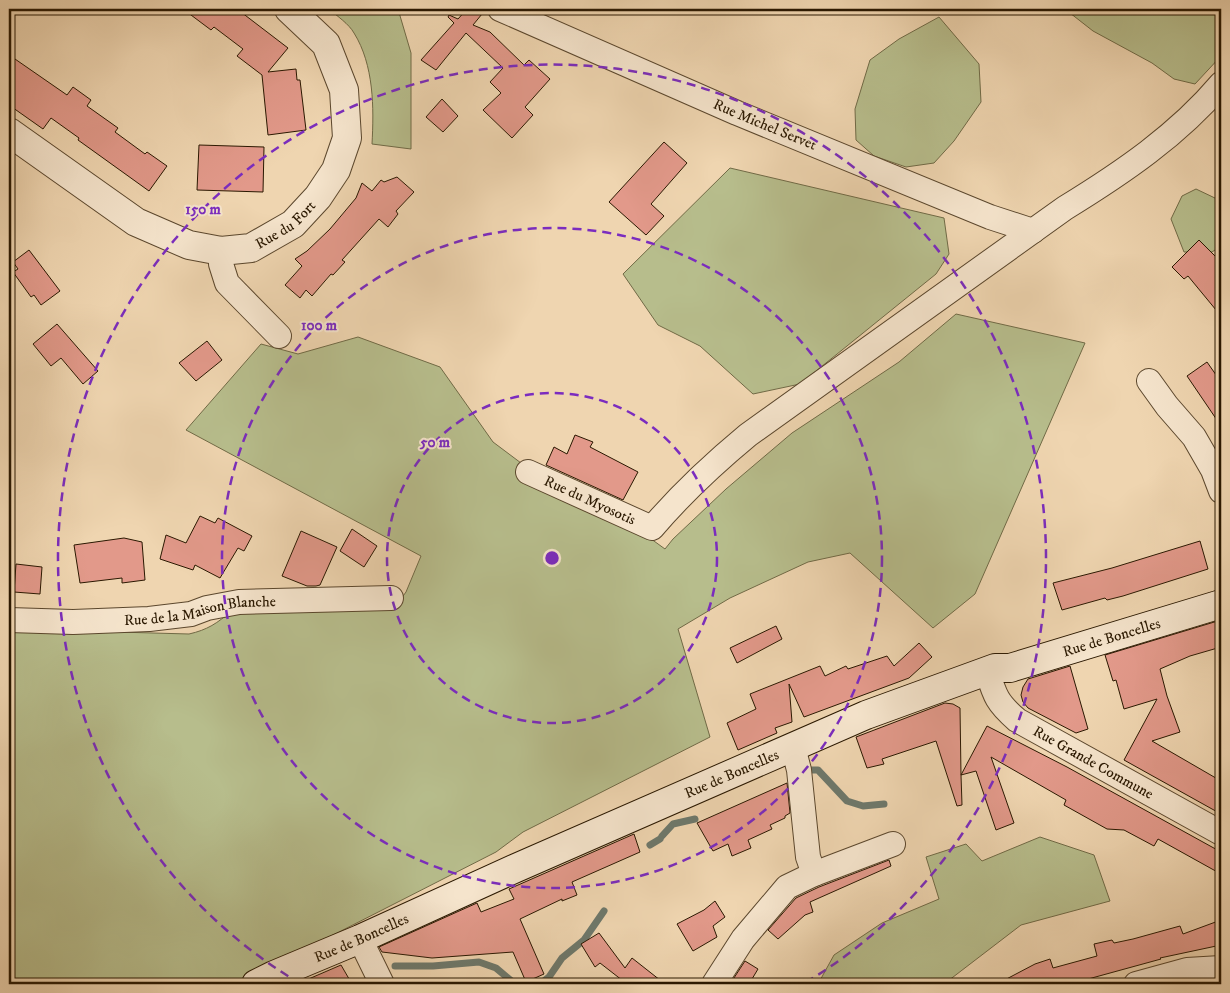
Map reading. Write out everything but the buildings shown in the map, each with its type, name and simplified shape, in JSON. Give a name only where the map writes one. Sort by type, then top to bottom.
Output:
[{"type":"main road","name":"Rue du Fort","points":[[9,132],[136,222],[189,245],[221,251],[251,248],[293,224],[318,197],[336,170],[347,138],[344,90],[326,44],[289,9]]},
{"type":"main road","name":"Rue de Boncelles","points":[[256,984],[866,715],[995,668],[1010,668],[1221,604]]},
{"type":"street","name":"Rue Michel Servet","points":[[500,9],[737,113],[990,217],[1033,231]]},
{"type":"street","points":[[1033,231],[1065,208],[1100,187],[1169,136],[1221,84]]},
{"type":"street","name":"Rue du Myosotis","points":[[528,472],[652,528],[676,499],[748,435],[1033,231]]},
{"type":"street","points":[[221,251],[221,264],[227,283],[280,336]]},
{"type":"street","points":[[1149,381],[1167,406],[1194,436],[1213,470],[1221,491]]},
{"type":"street","name":"Rue de la Maison Blanche","points":[[9,620],[74,622],[149,619],[191,614],[207,608],[239,602],[391,598]]},
{"type":"street","name":"Rue Grande Commune","points":[[987,671],[995,696],[1005,710],[1017,720],[1221,832]]},
{"type":"street","points":[[793,747],[799,770],[808,857],[814,874]]},
{"type":"street","points":[[714,984],[743,939],[783,891],[796,882],[814,874],[893,844]]},
{"type":"street","points":[[360,939],[382,984]]},
{"type":"street","points":[[1136,984],[1187,970],[1221,968]]},
{"type":"green space","points":[[329,9],[398,9],[411,53],[411,149],[372,144],[372,101],[366,59],[361,45],[352,30]]},
{"type":"green space","points":[[1067,9],[1221,9],[1221,56],[1195,84],[1174,79],[1152,63],[1093,31]]},
{"type":"green space","points":[[939,17],[979,64],[981,102],[954,141],[934,163],[906,167],[874,156],[856,140],[855,109],[870,60],[899,39]]},
{"type":"green space","points":[[730,168],[944,218],[949,254],[936,274],[800,384],[753,394],[700,346],[658,325],[623,274]]},
{"type":"green space","points":[[1196,189],[1217,199],[1221,205],[1221,246],[1212,252],[1184,252],[1171,219],[1182,196]]},
{"type":"green space","points":[[956,314],[1085,343],[975,594],[933,628],[850,553],[808,562],[730,598],[678,629],[710,737],[523,832],[496,852],[237,984],[9,984],[9,629],[189,634],[212,626],[231,611],[398,603],[406,592],[421,556],[186,430],[261,344],[298,354],[358,337],[440,367],[493,442],[525,466],[636,528],[665,549],[673,539],[726,489],[792,433],[899,362]]},
{"type":"green space","points":[[1040,837],[1094,855],[1110,901],[1021,925],[944,984],[818,984],[834,955],[882,923],[939,899],[926,857],[966,844],[982,861]]},
{"type":"waterway","points":[[809,770],[818,770],[847,801],[863,806],[884,804]]},
{"type":"waterway","points":[[662,836],[673,824],[695,819]]},
{"type":"waterway","points":[[650,845],[660,839]]},
{"type":"waterway","points":[[540,984],[549,977],[562,958],[584,940],[604,911]]},
{"type":"waterway","points":[[395,966],[433,966],[479,962],[496,968],[515,984]]}]
